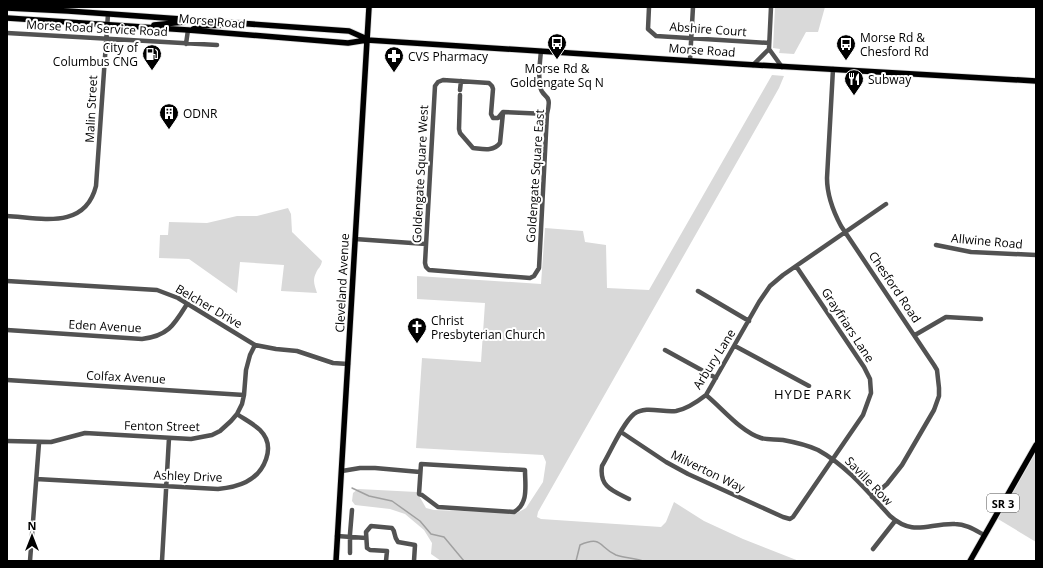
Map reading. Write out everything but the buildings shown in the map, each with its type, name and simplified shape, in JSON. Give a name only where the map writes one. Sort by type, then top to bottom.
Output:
[{"type":"main road","name":"Cleveland Avenue","points":[[336,561],[369,7]]},
{"type":"main road","name":"Morse Road","points":[[7,8],[189,19],[349,31],[367,40]]},
{"type":"main road","name":"Morse Road","points":[[7,18],[107,24],[348,43],[367,40],[782,67],[1036,81]]},
{"type":"main road","points":[[146,27],[184,22],[189,19]]},
{"type":"main road","points":[[188,30],[201,26],[242,23]]},
{"type":"main road","name":"SR 3","points":[[970,561],[1036,445]]},
{"type":"street","name":"Abshire Court","points":[[649,7],[648,29],[656,36],[769,43]]},
{"type":"street","points":[[690,60],[693,7]]},
{"type":"street","points":[[771,7],[769,49],[782,67]]},
{"type":"street","name":"Malin Street","points":[[7,216],[63,218],[77,214],[88,204],[94,192],[96,186],[105,39],[108,14]]},
{"type":"street","points":[[186,44],[188,30]]},
{"type":"street","name":"Morse Road Service Road","points":[[7,33],[217,45]]},
{"type":"street","points":[[753,65],[769,49]]},
{"type":"street","name":"Goldengate Square East","points":[[425,263],[429,270],[433,271],[530,278],[534,276],[539,268],[547,114],[550,103],[547,96],[540,88],[541,51]]},
{"type":"street","name":"Chesford Road","points":[[834,69],[827,186],[832,208],[846,233],[937,370],[939,382],[939,396],[934,410],[902,465],[887,484],[872,497]]},
{"type":"street","name":"Goldengate Square West","points":[[425,263],[435,86],[438,82],[443,80],[461,81]]},
{"type":"street","points":[[461,81],[491,84],[493,89],[491,116],[493,118],[498,118],[503,112],[500,143],[498,146],[491,149],[473,148],[458,129],[461,81]]},
{"type":"street","points":[[503,112],[547,114]]},
{"type":"street","name":"Arbury Lane","points":[[629,499],[608,487],[601,474],[602,466],[628,421],[635,413],[648,410],[676,411],[695,404],[706,395],[759,302],[770,286],[783,275],[886,204]]},
{"type":"street","points":[[355,240],[426,244]]},
{"type":"street","name":"Allwine Road","points":[[936,245],[971,252],[1036,255]]},
{"type":"street","name":"Grayfriars Lane","points":[[790,518],[794,517],[863,415],[871,392],[870,379],[864,367],[796,266]]},
{"type":"street","name":"Belcher Drive","points":[[7,281],[157,290],[178,298],[255,345],[297,351],[333,363],[348,364]]},
{"type":"street","points":[[698,291],[749,321]]},
{"type":"street","name":"Eden Avenue","points":[[7,330],[142,339],[150,338],[160,335],[175,324],[188,304]]},
{"type":"street","points":[[915,335],[946,317],[981,319]]},
{"type":"street","name":"Fenton Street","points":[[7,441],[38,443],[60,440],[85,433],[191,439],[212,435],[227,426],[237,414],[242,404],[246,370],[250,355],[255,345]]},
{"type":"street","points":[[735,346],[809,386]]},
{"type":"street","points":[[666,350],[716,378]]},
{"type":"street","name":"Colfax Avenue","points":[[7,380],[244,394]]},
{"type":"street","name":"Saville Row","points":[[706,395],[752,434],[768,439],[790,441],[810,446],[833,460],[845,469],[895,521],[904,526],[911,528],[948,524],[962,525],[984,535]]},
{"type":"street","name":"Ashley Drive","points":[[36,478],[218,489],[231,488],[247,482],[262,468],[266,460],[268,450],[266,440],[260,431],[237,414]]},
{"type":"street","name":"Milverton Way","points":[[621,432],[666,462],[688,474],[782,518],[790,518]]},
{"type":"street","points":[[162,561],[169,438]]},
{"type":"street","points":[[30,561],[38,443]]},
{"type":"street","points":[[421,464],[525,470],[524,502],[520,508],[514,512],[438,507],[419,494],[420,472],[421,464]]},
{"type":"street","points":[[342,471],[360,468],[375,468],[420,472]]},
{"type":"street","points":[[350,553],[352,510]]},
{"type":"street","points":[[874,549],[895,521]]},
{"type":"street","points":[[386,561],[387,551],[370,550],[367,548],[366,532],[371,526],[392,528],[394,531],[394,536],[398,542],[415,545],[414,561]]},
{"type":"street","points":[[337,536],[366,538]]},
{"type":"shaded area","points":[[775,7],[825,7],[818,32],[806,32],[794,54],[779,53],[780,49],[773,48]]},
{"type":"shaded area","points":[[772,75],[784,76],[779,88],[538,512],[537,517],[541,519],[661,527],[666,522],[674,502],[704,521],[743,539],[799,561],[441,561],[431,554],[432,543],[424,530],[405,514],[390,509],[355,505],[352,501],[353,493],[358,489],[417,492],[426,508],[434,510],[517,513],[526,508],[543,482],[546,462],[543,455],[416,448],[422,358],[481,362],[485,303],[417,299],[417,276],[541,284],[545,228],[583,231],[585,242],[606,245],[607,288],[649,290]]},
{"type":"shaded area","points":[[288,208],[291,214],[292,232],[322,261],[314,279],[317,293],[281,291],[284,265],[240,262],[237,293],[189,259],[159,258],[160,235],[168,235],[169,222],[207,223],[237,216],[257,216]]},
{"type":"shaded area","points":[[1036,452],[1036,542],[998,519]]},
{"type":"waterway","points":[[352,488],[369,496],[392,501],[420,521],[431,534],[444,537],[464,561]]},
{"type":"waterway","points":[[576,561],[580,545],[593,541],[597,542],[616,555],[643,561]]},
{"type":"place","name":"Morse Rd & Goldengate Sq N","points":[[557,60]]},
{"type":"place","name":"Morse Rd & Chesford Rd","points":[[846,61]]},
{"type":"place","name":"City of Columbus CNG","points":[[152,71]]},
{"type":"place","name":"CVS Pharmacy","points":[[394,73]]},
{"type":"place","name":"Subway","points":[[854,96]]},
{"type":"place","name":"ODNR","points":[[169,130]]},
{"type":"place","name":"Christ Presbyterian Church","points":[[417,344]]},
{"type":"district","name":"HYDE PARK","points":[[813,394]]}]
